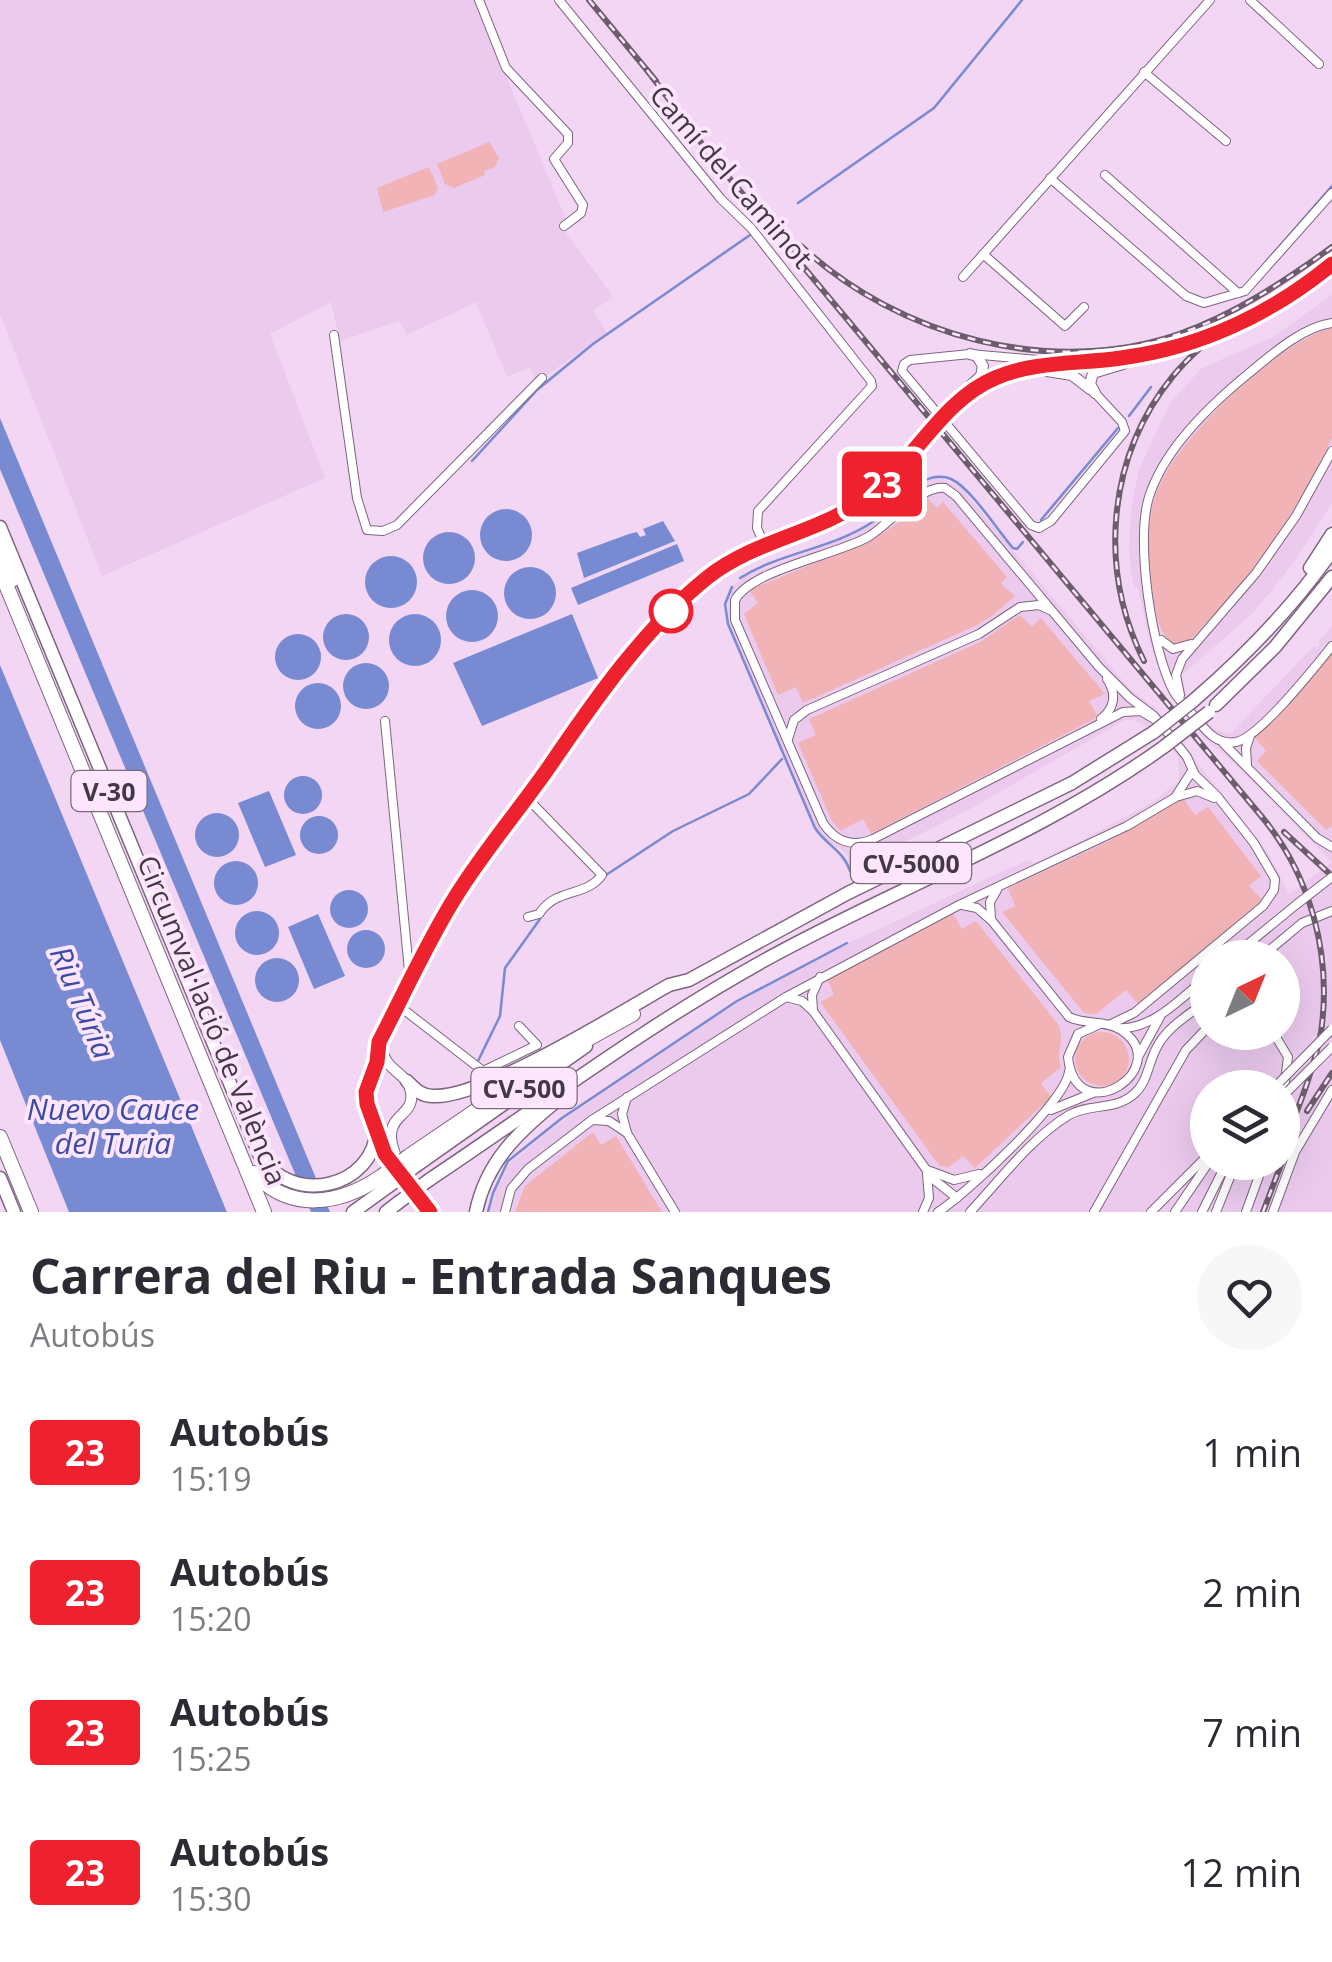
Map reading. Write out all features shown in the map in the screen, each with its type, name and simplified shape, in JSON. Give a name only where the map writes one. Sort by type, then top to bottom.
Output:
[{"type":"highway","name":"Circumval·lació de València","points":[[0,527],[252,1139],[270,1169],[291,1183],[323,1186],[364,1161],[374,1146],[376,1129]]},
{"type":"highway","points":[[1286,608],[1332,534]]},
{"type":"highway","points":[[0,545],[38,656]]},
{"type":"highway","name":"CV-5000","points":[[688,980],[848,893],[1072,783],[1157,727],[1242,657],[1332,551]]},
{"type":"highway","name":"Circumval·lació de València","points":[[0,570],[264,1212]]},
{"type":"highway","name":"CV-5000","points":[[766,960],[1080,802],[1165,746],[1213,709],[1275,647],[1332,577]]},
{"type":"highway","points":[[1213,709],[1278,651],[1332,591]]},
{"type":"highway","name":"CV-500","points":[[386,1212],[644,1033],[766,960]]},
{"type":"highway","points":[[353,1212],[385,1181],[555,1057],[688,980]]},
{"type":"highway","points":[[402,1077],[420,1093],[431,1096],[470,1088],[530,1061],[669,984],[688,980]]},
{"type":"highway","points":[[476,1212],[490,1170],[504,1148],[644,1033]]},
{"type":"highway","points":[[194,1036],[259,1181],[278,1199],[298,1207],[332,1206],[385,1181]]},
{"type":"highway","points":[[0,1137],[31,1212]]},
{"type":"highway","points":[[0,1178],[14,1212]]},
{"type":"street","points":[[479,0],[506,68],[568,134],[568,143],[554,159],[583,204],[581,212],[564,226]]},
{"type":"street","name":"Camí del Caminot","points":[[559,0],[721,199],[751,228],[871,381],[872,386],[758,511],[756,528],[764,544]]},
{"type":"street","points":[[963,278],[1210,0]]},
{"type":"street","points":[[1250,0],[1319,64]]},
{"type":"street","points":[[1144,72],[1226,141]]},
{"type":"street","points":[[1105,175],[1238,293]]},
{"type":"street","points":[[1050,178],[1186,296],[1204,303],[1238,293],[1252,283],[1332,193]]},
{"type":"street","points":[[983,254],[1066,326],[1084,307]]},
{"type":"street","points":[[956,404],[982,384],[1006,374],[1164,350],[1200,340],[1236,326],[1289,296],[1332,264]]},
{"type":"street","points":[[1188,702],[1172,687],[1144,571],[1147,503],[1156,480],[1180,444],[1234,386],[1285,346],[1320,325],[1332,323]]},
{"type":"street","points":[[334,335],[357,498],[367,530],[382,531],[397,525],[542,378]]},
{"type":"street","points":[[1095,394],[1090,381],[1096,371],[1139,361],[1164,350]]},
{"type":"street","points":[[1006,374],[1061,372],[1081,380],[1122,422],[1124,434],[1042,528],[1035,527],[903,374],[904,364],[910,360],[970,354],[1074,363]]},
{"type":"street","points":[[430,1212],[388,1158],[366,1098],[382,1037],[458,893],[597,700],[669,614],[725,564],[831,518],[870,496],[984,371],[981,360],[970,354]]},
{"type":"street","points":[[1332,451],[1278,543],[1182,658],[1176,675],[1208,732],[1239,756],[1248,770],[1316,838],[1332,847]]},
{"type":"street","points":[[1108,1026],[1134,1013],[1271,896],[1274,878],[1225,808],[1192,771],[1187,758],[1157,727],[1099,667],[956,496],[945,488],[930,488],[867,538],[756,580],[738,594],[734,605],[735,620],[822,823],[839,840],[856,844],[873,839],[1094,725],[1132,710],[1146,713],[1157,727]]},
{"type":"street","points":[[788,743],[794,720],[807,710],[979,634],[1020,607],[1039,605],[1054,613]]},
{"type":"street","points":[[1157,634],[1173,650],[1195,642]]},
{"type":"street","points":[[1220,741],[1240,741],[1251,734],[1332,646]]},
{"type":"street","points":[[1094,725],[1109,712],[1114,698],[1111,684],[1099,667]]},
{"type":"street","points":[[385,721],[410,985]]},
{"type":"street","points":[[1248,770],[1246,748],[1251,734]]},
{"type":"street","points":[[1176,797],[1192,771]]},
{"type":"street","points":[[505,1212],[508,1195],[522,1175],[592,1120],[786,996],[959,905],[1075,852],[1176,797],[1200,792],[1225,808]]},
{"type":"street","points":[[527,798],[602,875],[594,884],[549,900],[539,914],[528,917]]},
{"type":"street","points":[[1253,940],[1332,876]]},
{"type":"street","points":[[992,921],[990,902],[1000,886]]},
{"type":"street","points":[[959,905],[977,908],[992,921],[1069,1017],[1108,1026],[1132,1042],[1136,1066]]},
{"type":"street","points":[[1282,940],[1302,923],[1332,911]]},
{"type":"street","points":[[812,1011],[812,995],[820,977]]},
{"type":"street","points":[[1069,1048],[1084,1029],[1139,1025],[1190,990]]},
{"type":"street","points":[[786,996],[802,1000],[812,1011],[937,1184],[957,1198]]},
{"type":"street","points":[[399,1006],[483,1071],[537,1045],[519,1026]]},
{"type":"street","points":[[1047,1112],[1085,1095],[1119,1088],[1132,1075],[1141,1049],[1162,1013]]},
{"type":"street","points":[[970,1212],[1026,1152],[1064,1119],[1082,1109],[1115,1105],[1134,1094],[1164,1036],[1190,1015]]},
{"type":"street","points":[[938,1212],[1047,1112],[1066,1086],[1069,1017]]},
{"type":"street","points":[[1292,1070],[1332,1029]]},
{"type":"street","points":[[382,1037],[384,1060],[402,1077],[412,1097],[392,1126],[391,1140],[410,1184]]},
{"type":"street","points":[[1094,1212],[1190,1046]]},
{"type":"street","points":[[1300,1080],[1332,1047]]},
{"type":"street","points":[[1069,1066],[1077,1082],[1101,1093]]},
{"type":"street","points":[[370,1081],[383,1072],[402,1077]]},
{"type":"street","points":[[1273,1212],[1300,1142],[1332,1090]]},
{"type":"street","points":[[628,1097],[622,1114],[627,1133],[676,1212]]},
{"type":"street","points":[[370,1109],[384,1118],[400,1115]]},
{"type":"street","points":[[592,1120],[609,1121],[627,1133]]},
{"type":"street","points":[[926,1169],[954,1180],[982,1174]]},
{"type":"street","points":[[922,1212],[930,1192],[926,1169]]},
{"type":"street","points":[[1151,1212],[1190,1173]]},
{"type":"street","points":[[1175,1212],[1197,1180]]},
{"type":"street","points":[[1202,1212],[1218,1180]]},
{"type":"street","points":[[1216,1212],[1229,1180]]},
{"type":"street","points":[[1246,1212],[1258,1180]]},
{"type":"shaded area","points":[[0,0],[474,0],[566,219],[559,223],[613,297],[593,311],[607,333],[544,377],[536,380],[530,367],[507,377],[476,302],[407,335],[399,321],[340,341],[331,302],[270,334],[325,478],[102,576],[0,314]]},
{"type":"shaded area","points":[[489,142],[499,158],[495,167],[454,188],[445,184],[437,164]]},
{"type":"shaded area","points":[[429,167],[438,188],[435,195],[383,212],[377,188]]},
{"type":"shaded area","points":[[1332,295],[1332,503],[1294,562],[1254,612],[1182,675],[1187,696],[1213,729],[1230,734],[1313,647],[1320,647],[1318,642],[1332,626],[1332,862],[1231,760],[1205,739],[1171,697],[1151,647],[1131,572],[1131,511],[1139,469],[1170,403],[1202,368],[1273,337]]},
{"type":"shaded area","points":[[1332,328],[1332,438],[1261,559],[1206,623],[1177,647],[1159,624],[1149,556],[1153,506],[1166,472],[1230,396],[1285,352]]},
{"type":"shaded area","points":[[941,478],[961,488],[1129,688],[1155,708],[1268,853],[1289,894],[1332,862],[1332,1212],[490,1212],[510,1163],[571,1114],[739,1002],[849,943],[1027,860],[1034,863],[1082,840],[1153,802],[1179,781],[1178,756],[1152,725],[1125,720],[970,809],[851,869],[847,853],[822,837],[730,625],[727,601],[735,584],[745,576],[854,535],[889,513],[925,481]]},
{"type":"shaded area","points":[[926,496],[937,508],[943,502],[1007,577],[1001,584],[1015,596],[975,626],[803,703],[796,687],[778,695],[744,614],[758,603],[749,590],[874,539]]},
{"type":"shaded area","points":[[1020,615],[1032,627],[1041,618],[1105,694],[1089,701],[1098,717],[871,834],[863,819],[840,831],[798,743],[816,735],[809,719],[980,642]]},
{"type":"shaded area","points":[[1332,653],[1332,826],[1326,830],[1257,761],[1266,751],[1254,737]]},
{"type":"shaded area","points":[[1183,798],[1195,815],[1208,807],[1261,876],[1249,886],[1262,900],[1214,940],[1190,940],[1190,960],[1138,1004],[1126,990],[1096,1014],[1084,1013],[1002,912],[1015,906],[1008,888],[1107,842]]},
{"type":"shaded area","points":[[953,913],[962,929],[976,921],[1057,1023],[1061,1034],[1061,1067],[1041,1083],[1051,1097],[975,1168],[963,1156],[949,1167],[940,1166],[820,1002],[834,995],[827,979]]},
{"type":"shaded area","points":[[1102,1032],[1121,1040],[1129,1059],[1121,1078],[1102,1086],[1083,1078],[1075,1059],[1083,1040]]},
{"type":"shaded area","points":[[593,1132],[601,1145],[616,1136],[662,1212],[515,1212],[525,1186]]},
{"type":"water","points":[[0,418],[330,1212],[311,1212],[0,469]]},
{"type":"water","points":[[506,509],[525,516],[532,535],[525,554],[506,561],[487,554],[480,535],[487,516]]},
{"type":"water","points":[[663,521],[675,541],[584,578],[577,553],[629,534],[646,535],[643,529]]},
{"type":"water","points":[[449,532],[468,539],[475,558],[468,577],[449,584],[430,577],[423,558],[430,539]]},
{"type":"water","points":[[677,544],[684,561],[578,605],[571,588]]},
{"type":"water","points":[[391,556],[410,563],[417,582],[410,601],[391,608],[372,601],[365,582],[372,563]]},
{"type":"water","points":[[530,567],[549,574],[556,593],[549,612],[530,619],[511,612],[504,593],[511,574]]},
{"type":"water","points":[[472,590],[491,597],[498,616],[491,635],[472,642],[453,635],[446,616],[453,597]]},
{"type":"water","points":[[346,614],[362,621],[369,637],[362,653],[346,660],[330,653],[323,637],[330,621]]},
{"type":"water","points":[[415,614],[434,621],[441,640],[434,659],[415,666],[396,659],[389,640],[396,621]]},
{"type":"water","points":[[572,614],[598,678],[482,726],[453,663]]},
{"type":"water","points":[[298,634],[314,641],[321,657],[314,673],[298,680],[282,673],[275,657],[282,641]]},
{"type":"water","points":[[366,663],[382,670],[389,686],[382,702],[366,709],[350,702],[343,686],[350,670]]},
{"type":"water","name":"Nuevo Cauce del Turia","points":[[0,665],[227,1212],[69,1212],[0,1040]]},
{"type":"water","points":[[318,683],[334,690],[341,706],[334,722],[318,729],[302,722],[295,706],[302,690]]},
{"type":"water","points":[[303,776],[317,781],[322,795],[317,809],[303,814],[289,809],[284,795],[289,781]]},
{"type":"water","points":[[269,791],[296,855],[265,867],[238,803]]},
{"type":"water","points":[[217,813],[232,820],[239,835],[232,850],[217,857],[202,850],[195,835],[202,820]]},
{"type":"water","points":[[319,816],[333,821],[338,835],[333,849],[319,854],[305,849],[300,835],[305,821]]},
{"type":"water","points":[[236,861],[251,868],[258,883],[251,898],[236,905],[221,898],[214,883],[221,868]]},
{"type":"water","points":[[349,890],[363,895],[368,909],[363,923],[349,928],[335,923],[330,909],[335,895]]},
{"type":"water","points":[[257,911],[272,918],[279,933],[272,948],[257,955],[242,948],[235,933],[242,918]]},
{"type":"water","points":[[318,914],[345,976],[314,989],[288,927]]},
{"type":"water","points":[[366,930],[380,935],[385,949],[380,963],[366,968],[352,963],[347,949],[352,935]]},
{"type":"water","points":[[277,958],[292,965],[299,980],[292,995],[277,1002],[262,995],[255,980],[262,965]]},
{"type":"pier","points":[[0,660],[5,663],[232,1212],[227,1212]]},
{"type":"waterway","points":[[798,203],[934,108],[1022,0]]},
{"type":"waterway","points":[[1257,272],[1332,186]]},
{"type":"waterway","points":[[472,461],[537,390],[593,344],[750,235]]},
{"type":"waterway","points":[[1129,416],[1151,387]]},
{"type":"waterway","points":[[1041,520],[1118,428]]},
{"type":"waterway","points":[[740,578],[858,530],[919,483],[940,477],[951,479],[967,491],[1013,548],[1023,542]]},
{"type":"waterway","points":[[732,587],[725,604],[728,624],[815,828],[844,858],[850,871]]},
{"type":"waterway","points":[[606,875],[673,831],[749,794],[782,759]]},
{"type":"waterway","points":[[477,1063],[500,1016],[505,968],[540,919]]},
{"type":"waterway","points":[[488,1212],[508,1161],[562,1118],[737,1001],[847,943]]},
{"type":"railway","points":[[589,0],[656,81]]},
{"type":"railway","points":[[647,70],[711,156],[1279,840],[1314,918],[1323,975],[1321,1032],[1300,1102]]},
{"type":"railway","points":[[801,246],[840,278],[883,304],[930,325],[979,341],[1080,352],[1130,347],[1199,326],[1258,296],[1332,247]]},
{"type":"railway","points":[[1144,661],[1129,626],[1120,589],[1116,514],[1123,478],[1134,442],[1173,376],[1236,318]]},
{"type":"railway","points":[[1284,832],[1332,876]]},
{"type":"railway","points":[[1307,1111],[1332,1073]]},
{"type":"railway","points":[[1263,1212],[1275,1180]]},
{"type":"bus line","name":"23","points":[[430,1212],[385,1154],[367,1104],[367,1086],[377,1062],[379,1042],[458,893],[570,735],[669,614],[725,564],[831,518],[870,496],[956,404],[982,384],[1024,369],[1127,358],[1200,340],[1269,308],[1332,264]]},
{"type":"water label","name":"Riu Túria","points":[[83,1002]]}]
